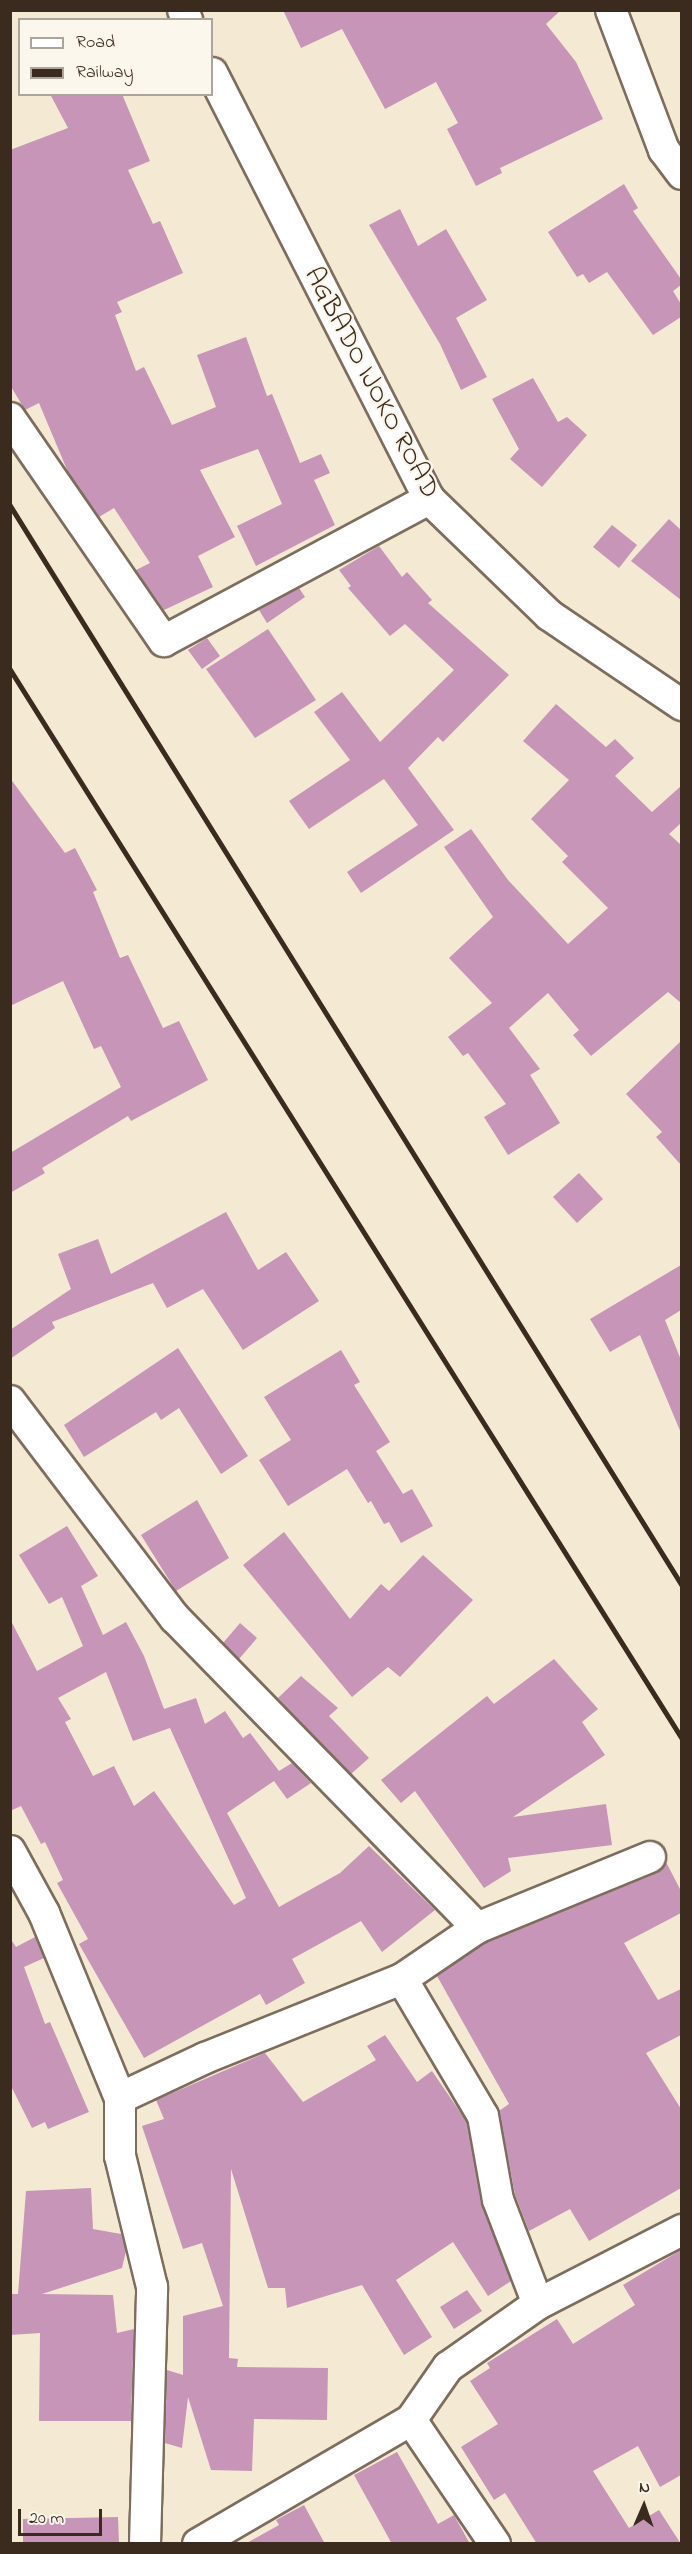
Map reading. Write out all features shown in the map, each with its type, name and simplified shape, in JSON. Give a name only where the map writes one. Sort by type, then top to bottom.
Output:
[{"type":"street","points":[[611,10],[664,150],[681,174]]},
{"type":"street","name":"AGBADO IJOKO ROAD","points":[[213,75],[429,499],[549,615],[681,705]]},
{"type":"street","points":[[10,418],[164,641],[429,499]]},
{"type":"street","points":[[10,1401],[175,1618],[477,1928]]},
{"type":"street","points":[[10,1851],[44,1913],[120,2098],[120,2156],[152,2287],[145,2544]]},
{"type":"street","points":[[120,2098],[205,2058],[402,1979],[477,1928],[650,1857]]},
{"type":"street","points":[[402,1979],[483,2116],[498,2200],[538,2304]]},
{"type":"street","points":[[198,2544],[411,2420],[448,2367],[538,2304],[681,2230]]},
{"type":"street","points":[[411,2420],[495,2544]]},
{"type":"building","points":[[283,10],[561,10],[546,24],[576,62],[603,119],[500,168],[502,173],[476,186],[447,129],[458,123],[436,82],[385,109],[342,29],[301,48]]},
{"type":"building","points":[[51,96],[123,96],[150,161],[128,170],[153,224],[160,221],[183,273],[117,302],[122,312],[115,315],[136,371],[144,367],[172,425],[216,407],[197,355],[246,337],[267,396],[272,394],[300,463],[321,454],[330,473],[314,480],[335,525],[256,566],[237,526],[282,504],[258,449],[200,470],[235,537],[198,556],[213,587],[164,610],[136,570],[150,563],[114,508],[99,517],[68,472],[39,403],[25,410],[10,385],[10,150],[68,128]]},
{"type":"building","points":[[624,184],[638,208],[633,211],[681,279],[681,285],[673,291],[681,304],[681,317],[653,335],[607,272],[589,283],[583,274],[577,277],[548,232]]},
{"type":"building","points":[[400,209],[418,246],[446,229],[487,300],[456,318],[487,377],[461,390],[440,344],[369,225]]},
{"type":"building","points":[[533,378],[558,422],[567,417],[587,435],[542,487],[510,459],[519,449],[492,399]]},
{"type":"building","points":[[669,519],[681,530],[681,600],[631,561]]},
{"type":"building","points":[[612,525],[637,545],[619,568],[593,547]]},
{"type":"building","points":[[379,546],[402,577],[407,572],[432,600],[428,603],[509,675],[443,742],[438,737],[408,768],[454,830],[361,893],[347,872],[418,825],[384,779],[309,829],[289,801],[350,760],[314,712],[342,692],[380,742],[454,670],[405,624],[390,636],[348,588],[351,586],[339,570]]},
{"type":"building","points":[[299,588],[305,597],[267,623],[259,610]]},
{"type":"building","points":[[268,629],[316,700],[255,738],[206,669]]},
{"type":"building","points":[[207,638],[220,656],[202,669],[188,650]]},
{"type":"building","points":[[556,704],[606,747],[615,739],[634,758],[615,776],[652,812],[681,786],[681,823],[669,834],[681,845],[681,1003],[668,992],[591,1056],[573,1035],[579,1030],[548,993],[509,1028],[540,1069],[530,1075],[560,1123],[508,1155],[484,1117],[506,1104],[468,1053],[463,1056],[448,1037],[492,1003],[449,958],[493,917],[444,847],[471,829],[508,880],[568,944],[608,908],[562,862],[568,856],[531,819],[569,780],[523,741]]},
{"type":"building","points":[[10,778],[65,853],[75,848],[97,890],[93,892],[120,958],[128,955],[163,1028],[179,1021],[208,1080],[131,1121],[128,1116],[42,1168],[45,1173],[10,1193],[10,1153],[121,1087],[101,1046],[94,1049],[63,981],[10,1006]]},
{"type":"building","points":[[681,1041],[681,1165],[656,1137],[662,1132],[626,1094]]},
{"type":"building","points":[[579,1173],[603,1199],[577,1223],[553,1197]]},
{"type":"building","points":[[226,1212],[258,1270],[286,1252],[319,1301],[243,1350],[203,1289],[167,1308],[153,1283],[52,1322],[55,1328],[10,1359],[10,1330],[71,1289],[58,1254],[98,1239],[111,1274]]},
{"type":"building","points":[[681,1265],[681,1310],[665,1320],[681,1360],[681,1433],[640,1335],[610,1352],[590,1319]]},
{"type":"building","points":[[178,1348],[248,1456],[221,1474],[179,1408],[161,1420],[156,1412],[84,1457],[64,1425]]},
{"type":"building","points":[[341,1350],[360,1382],[354,1385],[390,1442],[376,1451],[403,1494],[412,1489],[433,1526],[401,1543],[389,1522],[384,1524],[371,1501],[368,1503],[347,1469],[288,1506],[259,1460],[291,1440],[264,1397]]},
{"type":"building","points":[[197,1500],[229,1558],[176,1591],[141,1535]]},
{"type":"building","points":[[67,1526],[98,1576],[81,1586],[103,1635],[126,1622],[144,1656],[164,1709],[196,1698],[205,1724],[225,1711],[243,1738],[250,1733],[279,1771],[292,1763],[311,1783],[287,1799],[274,1781],[227,1813],[279,1907],[340,1873],[369,1846],[435,1910],[382,1952],[361,1921],[292,1959],[305,1983],[266,2005],[260,1994],[144,2058],[79,1944],[88,1939],[57,1883],[63,1880],[45,1842],[41,1844],[21,1806],[10,1811],[10,1619],[37,1671],[83,1646],[62,1597],[49,1604],[19,1555]],"holes":[[[106,1672],[133,1741],[170,1728],[246,1898],[234,1905],[154,1791],[134,1806],[114,1766],[93,1776],[65,1722],[71,1719],[58,1698]]]},
{"type":"building","points":[[284,1532],[350,1619],[381,1584],[389,1591],[423,1555],[473,1600],[400,1677],[388,1667],[352,1697],[243,1565]]},
{"type":"building","points":[[240,1623],[257,1638],[239,1659],[223,1643]]},
{"type":"building","points":[[554,1659],[598,1709],[582,1722],[605,1755],[513,1817],[606,1804],[612,1845],[508,1858],[511,1871],[484,1888],[415,1791],[401,1803],[381,1780],[487,1696],[494,1704]]},
{"type":"building","points":[[301,1676],[338,1708],[329,1716],[369,1758],[351,1774],[278,1698]]},
{"type":"building","points":[[666,1862],[681,1891],[681,1913],[624,1943],[658,2000],[681,1989],[681,2035],[646,2053],[681,2109],[681,2188],[589,2241],[570,2209],[529,2231],[515,2195],[499,2111],[509,2104],[437,1976],[485,1943],[657,1873]]},
{"type":"building","points":[[35,1937],[44,1958],[24,1967],[45,2024],[50,2022],[89,2112],[48,2129],[45,2122],[32,2128],[10,2084],[10,1938],[16,1947]]},
{"type":"building","points":[[385,2035],[417,2082],[432,2071],[467,2122],[481,2203],[511,2281],[488,2296],[453,2242],[396,2280],[432,2337],[404,2355],[362,2285],[287,2308],[285,2288],[268,2288],[231,2169],[229,2358],[238,2359],[237,2367],[328,2368],[327,2420],[254,2419],[252,2471],[211,2470],[188,2397],[182,2448],[165,2443],[167,2370],[183,2375],[183,2316],[223,2306],[202,2243],[183,2249],[142,2126],[164,2119],[156,2100],[265,2053],[303,2102],[376,2060],[367,2046]]},
{"type":"building","points":[[91,2188],[93,2229],[121,2234],[126,2251],[122,2268],[42,2294],[113,2295],[117,2333],[134,2329],[131,2421],[39,2421],[40,2333],[10,2335],[10,2294],[18,2294],[26,2191]]},
{"type":"building","points":[[681,2250],[681,2475],[660,2487],[638,2446],[593,2471],[629,2528],[659,2510],[681,2544],[537,2544],[505,2493],[494,2500],[461,2447],[498,2424],[470,2381],[490,2368],[487,2363],[557,2319],[573,2344],[635,2305],[623,2285]]},
{"type":"building","points":[[467,2290],[482,2311],[454,2329],[440,2307]]},
{"type":"building","points":[[397,2452],[438,2524],[454,2515],[470,2544],[392,2544],[354,2475]]},
{"type":"building","points":[[304,2505],[325,2544],[245,2544],[279,2525],[276,2520]]},
{"type":"building","points":[[118,2517],[119,2544],[23,2544],[23,2519]]},
{"type":"railway","points":[[10,505],[682,1585]]},
{"type":"railway","points":[[10,669],[682,1738]]}]
